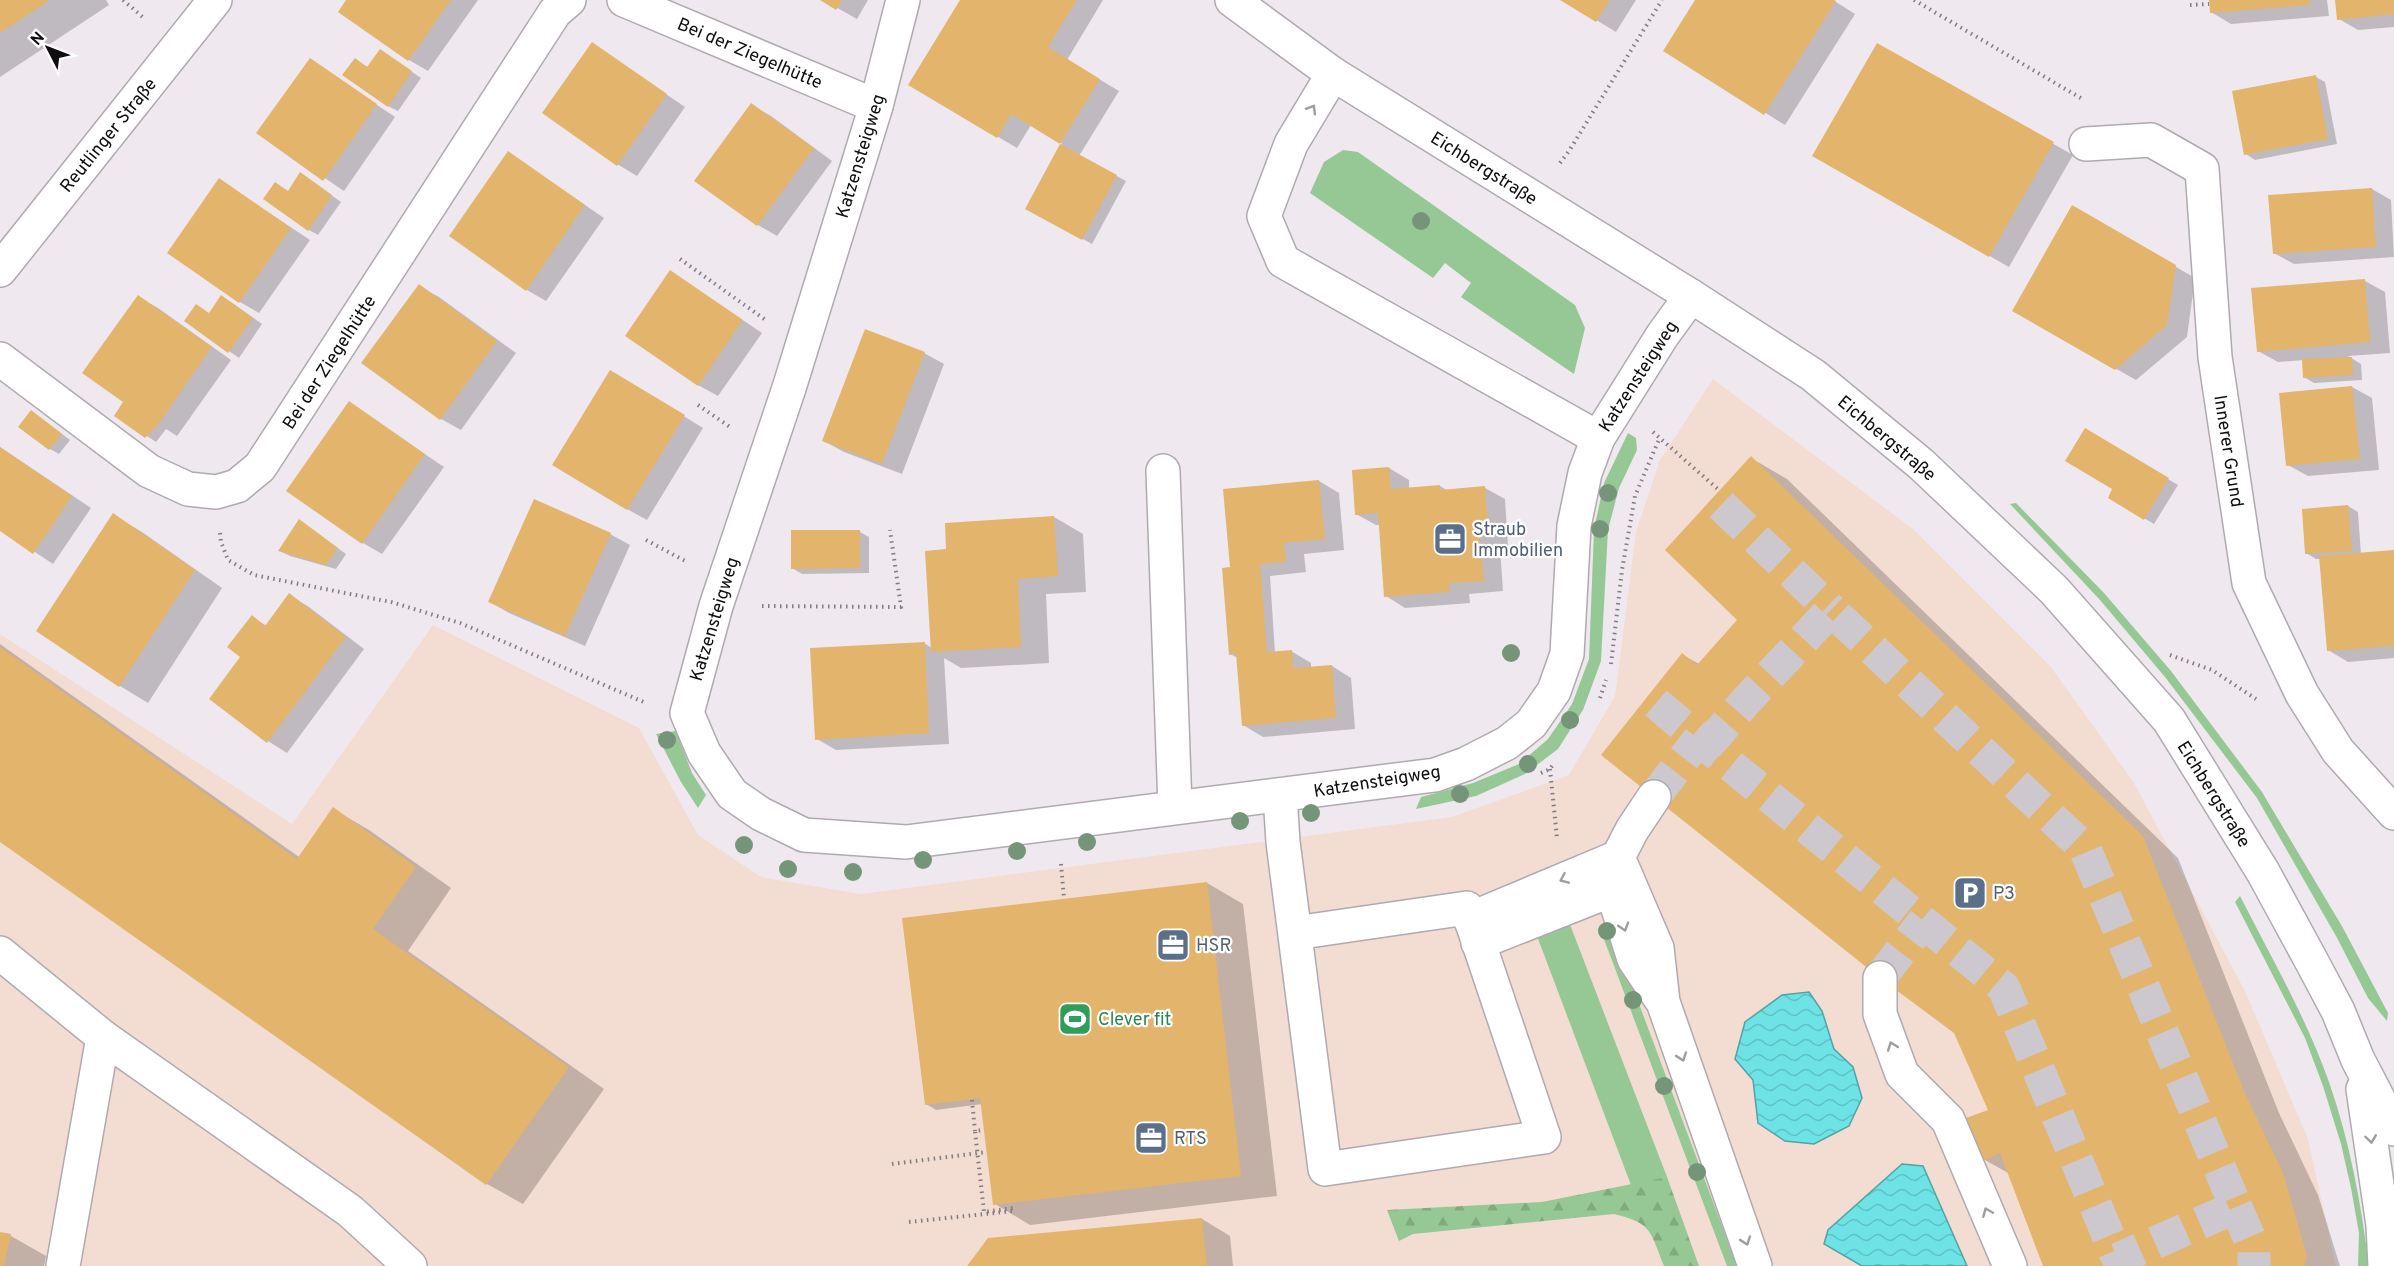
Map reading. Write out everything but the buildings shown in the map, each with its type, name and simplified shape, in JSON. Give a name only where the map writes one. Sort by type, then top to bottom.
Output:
[{"type":"street","name":"Reutlinger Straße","points":[[0,270],[215,0]]},
{"type":"street","name":"Bei der Ziegelhütte","points":[[0,359],[149,471],[188,489],[216,492],[237,486],[260,467],[555,12],[569,0]]},
{"type":"street","name":"Bei der Ziegelhütte","points":[[624,0],[876,106]]},
{"type":"street","name":"Katzensteigweg","points":[[903,0],[876,106],[802,345],[716,606],[687,713],[704,753],[732,794],[761,814],[804,835],[906,842],[1435,775],[1466,764],[1507,743],[1531,724],[1554,691],[1567,654],[1574,526],[1585,472],[1598,438],[1691,296]]},
{"type":"street","name":"Eichbergstraße","points":[[1232,0],[1333,74],[1691,296],[1813,375],[1921,464],[2054,590],[2169,720],[2262,872],[2338,1011],[2358,1060],[2394,1129]]},
{"type":"street","points":[[1333,74],[1291,144],[1264,216],[1283,261],[1598,438]]},
{"type":"street","name":"Innerer Grund","points":[[2086,144],[2151,140],[2202,169],[2215,357],[2248,583],[2302,694],[2332,742],[2394,813]]},
{"type":"street","points":[[1163,471],[1175,807]]},
{"type":"street","points":[[1280,795],[1283,842],[1325,1169],[1544,1137],[1467,908],[1295,933]]},
{"type":"street","points":[[1654,797],[1632,830],[1618,857],[1612,890],[1634,959],[1663,1002]]},
{"type":"street","points":[[1474,931],[1618,857]]},
{"type":"street","points":[[1618,857],[1657,948],[1663,1002],[1755,1266]]},
{"type":"street","points":[[1474,931],[1612,890]]},
{"type":"street","points":[[0,953],[103,1037],[350,1211],[410,1266]]},
{"type":"street","points":[[1880,978],[1880,1014],[1902,1074],[1948,1120],[2010,1266]]},
{"type":"street","points":[[65,1258],[103,1037]]},
{"type":"street","name":"Eichbergstraße","points":[[2358,1060],[2383,1225],[2385,1266]]},
{"type":"path","points":[[123,0],[142,16]]},
{"type":"path","points":[[1560,163],[1662,0]]},
{"type":"path","points":[[1914,0],[2089,103]]},
{"type":"path","points":[[2190,5],[2209,4]]},
{"type":"path","points":[[680,259],[802,345]]},
{"type":"path","points":[[1617,407],[1660,436],[1720,491]]},
{"type":"path","points":[[216,492],[221,542],[228,560],[254,575],[391,602],[460,623],[641,701],[687,713]]},
{"type":"path","points":[[716,606],[901,607],[890,530]]},
{"type":"path","points":[[909,1222],[1013,1211],[1013,1208],[984,1212],[972,1100]]},
{"type":"path","points":[[975,1131],[984,1130]]},
{"type":"path","points":[[892,1164],[987,1152]]},
{"type":"shaded area","points":[[1713,379],[1913,529],[2051,667],[2134,783],[2245,991],[2308,1139],[2336,1266],[0,1266],[0,634],[292,824],[433,625],[639,728],[698,835],[761,877],[861,894],[1452,817],[1569,775],[1615,696],[1636,532],[1660,460]]},
{"type":"green space","points":[[1343,150],[1358,152],[1575,305],[1585,328],[1574,374],[1461,297],[1471,283],[1445,263],[1433,278],[1310,193],[1324,162]]},
{"type":"green space","points":[[1628,433],[1636,438],[1637,450],[1619,488],[1608,530],[1601,661],[1583,710],[1558,749],[1525,774],[1476,796],[1416,809],[1421,797],[1473,783],[1519,764],[1548,739],[1572,704],[1589,659],[1594,529],[1604,483]]},
{"type":"green space","points":[[2016,503],[2104,593],[2171,671],[2262,792],[2343,928],[2388,1013],[2387,1021],[2368,998],[2336,936],[2257,798],[2165,677],[2100,600],[2010,504]]},
{"type":"green space","points":[[676,731],[692,773],[706,795],[698,808],[681,782],[656,734]]},
{"type":"green space","points":[[2240,896],[2299,1011],[2329,1082],[2354,1173],[2369,1266],[2358,1266],[2359,1233],[2351,1188],[2341,1144],[2323,1086],[2305,1038],[2235,902]]},
{"type":"green space","points":[[1608,921],[1737,1266],[1727,1266],[1599,926]]},
{"type":"green space","points":[[1569,922],[1667,1177],[1631,1185],[1537,936]]},
{"type":"green space","points":[[1667,1177],[1699,1266],[1664,1266],[1652,1237],[1643,1225],[1627,1217],[1614,1214],[1413,1234],[1399,1241],[1387,1210],[1542,1202]]},
{"type":"water","points":[[1809,992],[1822,1011],[1834,1049],[1853,1067],[1862,1098],[1849,1126],[1814,1144],[1785,1141],[1758,1123],[1753,1080],[1735,1059],[1745,1022],[1782,995]]},
{"type":"water","points":[[1902,1164],[1923,1166],[1967,1266],[1862,1266],[1824,1244],[1828,1230]]},
{"type":"tunnel","points":[[1721,505],[1831,610]]},
{"type":"tunnel","points":[[1656,703],[1707,746],[2004,988],[2118,1259],[2236,1207],[2085,849],[1831,610],[1707,746]]},
{"type":"tunnel","points":[[1654,797],[1699,739]]},
{"type":"tunnel","points":[[1880,978],[1924,921]]},
{"type":"tunnel","points":[[2236,1207],[2254,1249],[2254,1266]]},
{"type":"place","name":"Straub Immobilien","points":[[1450,539]]},
{"type":"place","name":"P3","points":[[1970,893]]},
{"type":"place","name":"HSR","points":[[1173,945]]},
{"type":"place","name":"Clever fit","points":[[1075,1019]]},
{"type":"place","name":"RTS","points":[[1151,1138]]}]
